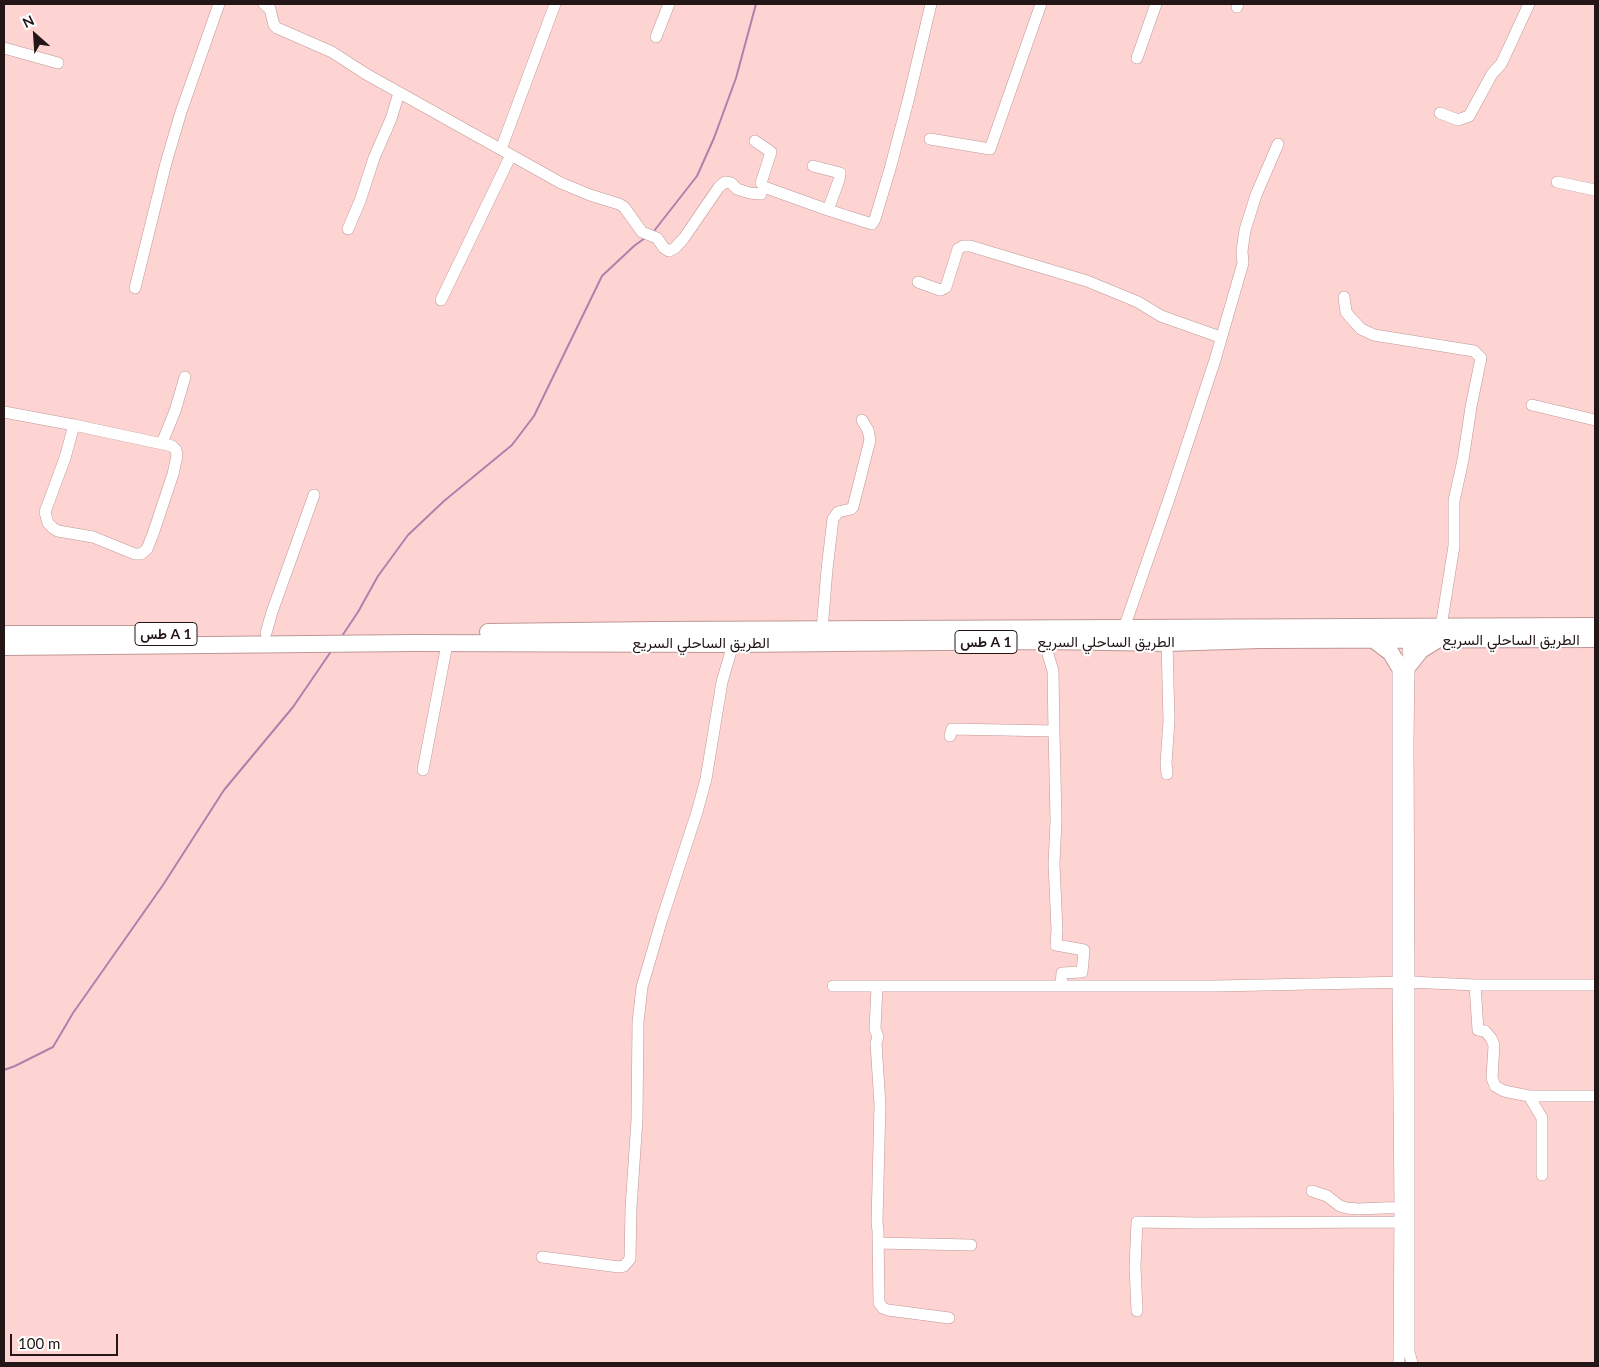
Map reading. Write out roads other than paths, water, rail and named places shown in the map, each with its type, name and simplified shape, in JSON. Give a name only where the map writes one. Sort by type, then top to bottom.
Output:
[{"type":"highway","name":"الطريق الساحلي السريع","points":[[376,638],[656,630],[1124,628],[1402,634],[1595,626]]},
{"type":"highway","name":"طس A 1","points":[[4,634],[266,633],[328,638]]},
{"type":"highway","name":"الطريق الساحلي السريع","points":[[1439,633],[1595,639]]},
{"type":"highway","points":[[1374,640],[1404,665],[1439,633]]},
{"type":"highway","name":"الطريق الساحلي السريع","points":[[376,638],[447,644],[1044,641],[1167,643],[1260,640],[1374,640],[1402,634]]},
{"type":"highway","points":[[328,638],[376,638]]},
{"type":"highway","name":"طس A 1","points":[[4,647],[328,638]]},
{"type":"street","points":[[135,288],[166,163],[218,4]]},
{"type":"street","points":[[264,4],[270,9],[274,25],[277,28],[332,52],[399,93],[561,183],[624,207],[642,232],[657,238],[664,248],[669,251],[675,248],[684,238],[719,187],[725,182],[731,183],[741,191],[761,194]]},
{"type":"street","points":[[441,300],[506,152],[555,4]]},
{"type":"street","points":[[656,37],[669,4]]},
{"type":"street","points":[[754,141],[771,152],[761,183],[764,187],[872,224],[906,111],[931,4]]},
{"type":"street","points":[[930,139],[990,149],[1041,4]]},
{"type":"street","points":[[1137,58],[1156,4]]},
{"type":"street","points":[[1440,113],[1458,120],[1468,116],[1492,74],[1501,64],[1529,4]]},
{"type":"street","points":[[4,48],[58,63]]},
{"type":"street","points":[[348,229],[360,201],[374,158],[391,119],[399,93]]},
{"type":"street","points":[[1124,628],[1170,496],[1214,360],[1243,263],[1242,251],[1245,230],[1256,195],[1278,144]]},
{"type":"street","points":[[813,166],[840,173],[828,210]]},
{"type":"street","points":[[1557,182],[1595,190]]},
{"type":"street","points":[[918,282],[940,290],[946,287],[958,250],[963,246],[970,246],[1087,281],[1138,302],[1161,316],[1220,337]]},
{"type":"street","points":[[1344,297],[1346,312],[1361,329],[1374,335],[1474,351],[1482,358],[1454,501],[1454,546],[1439,633]]},
{"type":"street","points":[[162,443],[175,411],[185,377]]},
{"type":"street","points":[[1532,405],[1595,420]]},
{"type":"street","points":[[4,412],[74,425],[162,443],[172,446],[176,450],[174,474],[147,549],[141,554],[135,554],[93,537],[58,531],[48,522],[45,512],[65,458],[74,425]]},
{"type":"street","points":[[822,630],[833,519],[838,512],[853,507],[870,440],[868,430],[862,420]]},
{"type":"street","points":[[266,633],[278,593],[314,495]]},
{"type":"street","points":[[1400,1363],[1405,1292],[1404,665],[1402,634]]},
{"type":"street","points":[[1044,641],[1053,671],[1056,945],[1084,950],[1082,972],[1062,974],[1061,986]]},
{"type":"street","points":[[1167,643],[1169,721],[1167,774]]},
{"type":"street","points":[[423,770],[447,644]]},
{"type":"street","points":[[542,1257],[619,1267],[624,1266],[630,1259],[631,1208],[637,1118],[638,1022],[642,987],[662,918],[702,796],[722,682],[733,644]]},
{"type":"street","points":[[950,736],[952,729],[1054,731]]},
{"type":"street","points":[[833,986],[1216,986],[1404,983],[1595,985]]},
{"type":"street","points":[[1475,985],[1478,1030],[1485,1031],[1494,1045],[1492,1078],[1495,1086],[1504,1091],[1529,1096],[1595,1096]]},
{"type":"street","points":[[877,986],[875,1029],[878,1037],[876,1043],[880,1105],[877,1222],[878,1299],[883,1308],[898,1312],[949,1318]]},
{"type":"street","points":[[1529,1096],[1542,1118],[1542,1175]]},
{"type":"street","points":[[1312,1191],[1327,1196],[1336,1204],[1347,1208],[1405,1208]]},
{"type":"street","points":[[1405,1208],[1400,1222],[1409,1352],[1412,1363]]},
{"type":"street","points":[[1137,1312],[1135,1266],[1137,1222],[1196,1224],[1400,1222]]},
{"type":"street","points":[[878,1243],[971,1245]]},
{"type":"waterway","points":[[654,231],[697,176],[714,138],[736,78],[756,4]]},
{"type":"waterway","points":[[342,636],[378,576],[408,535],[444,501],[512,445],[534,416],[602,276],[645,238]]},
{"type":"waterway","points":[[4,1070],[53,1047],[73,1013],[163,885],[224,790],[293,707],[332,650]]}]
